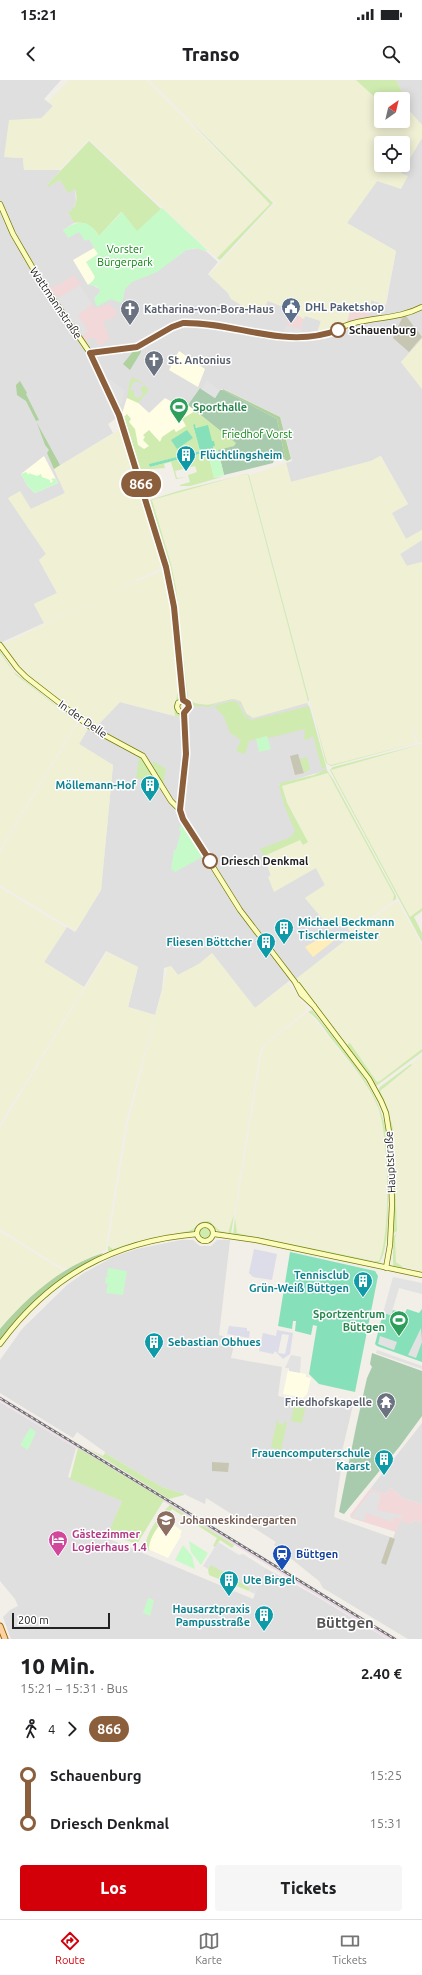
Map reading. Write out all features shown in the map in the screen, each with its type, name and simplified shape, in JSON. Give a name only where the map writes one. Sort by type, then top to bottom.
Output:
[{"type":"main road","points":[[0,1626],[5,1639]]},
{"type":"street","name":"Wattmannstraße","points":[[0,206],[34,272],[90,353],[117,409],[166,567],[172,596],[183,700]]},
{"type":"street","points":[[90,353],[137,347],[172,327],[183,323],[283,337],[305,338],[323,335],[362,321],[406,314],[422,307]]},
{"type":"street","name":"In der Delle","points":[[0,645],[17,668],[30,680],[93,729],[143,756],[171,801],[180,810]]},
{"type":"street","points":[[180,810],[186,754],[184,713],[189,707],[188,703],[183,700],[178,703],[177,707],[179,711],[184,713]]},
{"type":"street","name":"Hauptstraße","points":[[180,810],[183,819],[236,904],[295,982],[302,988],[377,1092],[386,1113],[390,1138],[392,1205],[386,1268]]},
{"type":"street","points":[[197,1234],[198,1229],[205,1224],[212,1228],[214,1234]]},
{"type":"street","points":[[197,1234],[201,1240],[206,1241],[212,1238],[214,1234]]},
{"type":"street","points":[[0,1344],[17,1322],[37,1301],[84,1266],[130,1246],[160,1239],[197,1234]]},
{"type":"street","points":[[214,1234],[256,1240],[422,1275]]},
{"type":"shaded area","points":[[0,80],[61,80],[44,99],[53,106],[4,157],[23,158],[24,170],[61,170],[47,185],[49,186],[60,180],[75,189],[76,202],[73,209],[68,213],[74,223],[63,230],[79,232],[89,239],[99,255],[94,286],[100,289],[126,284],[174,259],[186,250],[198,248],[207,252],[218,262],[208,274],[228,293],[231,299],[252,306],[268,301],[286,308],[303,319],[305,316],[321,321],[317,333],[335,327],[351,308],[371,305],[371,300],[386,305],[396,251],[347,223],[377,181],[402,172],[410,172],[410,158],[422,138],[422,339],[401,362],[422,389],[422,530],[406,539],[391,513],[408,504],[381,456],[371,461],[291,482],[286,463],[292,461],[280,417],[224,389],[220,390],[215,398],[200,388],[186,409],[149,413],[136,401],[127,398],[122,414],[108,424],[113,433],[54,469],[65,493],[31,509],[8,498],[46,554],[39,560],[57,593],[34,604],[44,623],[0,643]]},
{"type":"shaded area","points":[[69,80],[146,80],[270,204],[217,258],[89,139],[60,169],[24,170],[23,158],[4,157],[9,120],[42,118],[53,106],[49,101]]},
{"type":"shaded area","points":[[149,80],[356,80],[374,97],[374,128],[410,128],[410,112],[422,125],[422,138],[410,158],[410,136],[374,136],[374,172],[402,172],[408,176],[401,189],[377,181],[347,223],[396,251],[385,305],[371,300],[371,305],[351,308],[347,322],[317,333],[321,321],[305,316],[304,319],[286,308],[268,301],[262,312],[252,306],[249,310],[231,299],[228,293],[210,276],[210,274],[275,203]]},
{"type":"shaded area","points":[[396,80],[422,80],[422,125],[410,112],[410,92],[402,92]]},
{"type":"shaded area","points":[[94,248],[99,255],[95,277],[88,285],[73,260]]},
{"type":"shaded area","points":[[74,275],[79,283],[83,283],[80,285],[95,309],[109,304],[117,312],[117,315],[103,323],[110,339],[99,346],[94,337],[85,341],[56,294],[53,295],[48,288],[58,285]]},
{"type":"shaded area","points":[[80,285],[92,304],[78,315],[80,319],[79,321],[81,320],[85,325],[83,327],[85,326],[88,331],[82,336],[58,298]]},
{"type":"shaded area","points":[[371,305],[371,315],[347,322],[351,308]]},
{"type":"shaded area","points":[[290,311],[304,319],[299,335],[283,335]]},
{"type":"shaded area","points":[[406,316],[422,337],[409,352],[393,338],[402,318]]},
{"type":"shaded area","points":[[286,325],[302,329],[299,335],[283,335]]},
{"type":"shaded area","points":[[422,339],[422,389],[401,362]]},
{"type":"shaded area","points":[[179,351],[205,369],[198,387],[169,370]]},
{"type":"shaded area","points":[[110,379],[125,391],[122,403],[119,404],[107,381]]},
{"type":"shaded area","points":[[207,381],[220,390],[215,398],[201,389]]},
{"type":"shaded area","points":[[127,398],[136,401],[149,413],[165,398],[185,409],[188,405],[237,443],[218,450],[141,470],[122,414]]},
{"type":"shaded area","points":[[119,430],[122,431],[163,567],[109,593],[164,570],[173,618],[179,688],[174,708],[175,716],[120,702],[96,727],[23,672],[3,644],[105,595],[44,623],[34,604],[57,593],[39,560],[46,554],[8,498],[20,491],[31,509],[65,493],[54,469]]},
{"type":"shaded area","points":[[44,456],[58,483],[35,493],[27,485],[21,474]]},
{"type":"shaded area","points":[[380,456],[408,504],[392,513],[406,539],[422,530],[422,540],[400,554],[407,566],[422,562],[422,742],[418,743],[410,713],[416,743],[331,765],[327,763],[250,475],[286,463],[291,482],[371,461]]},
{"type":"shaded area","points":[[245,474],[248,475],[308,701],[307,703],[253,718],[245,713],[241,702],[234,699],[210,705],[195,703],[188,698],[176,588],[171,564],[152,500]]},
{"type":"shaded area","points":[[422,540],[422,562],[406,566],[400,554]]},
{"type":"shaded area","points":[[0,653],[12,670],[22,680],[77,722],[0,849]]},
{"type":"shaded area","points":[[232,699],[307,703],[310,708],[327,770],[279,784],[301,830],[264,857],[271,876],[268,877],[316,868],[325,885],[305,898],[331,929],[344,920],[352,935],[296,979],[295,978],[289,981],[255,1008],[212,953],[199,964],[178,975],[171,966],[164,968],[162,989],[155,1015],[128,1007],[138,967],[106,951],[84,987],[44,962],[67,927],[75,932],[101,890],[113,765],[79,744],[88,729],[96,727],[120,702],[182,718],[181,715],[186,714],[193,709],[195,703],[210,705]]},
{"type":"shaded area","points":[[78,723],[87,730],[79,744],[113,765],[101,890],[76,931],[0,885],[0,852]]},
{"type":"shaded area","points":[[422,744],[422,908],[410,917],[331,770]]},
{"type":"shaded area","points":[[298,754],[304,773],[295,775],[290,756]]},
{"type":"shaded area","points":[[328,773],[395,897],[393,901],[351,933],[344,920],[331,929],[305,898],[325,885],[316,868],[274,892],[268,877],[271,875],[264,856],[300,840],[308,842],[287,803],[282,786]]},
{"type":"shaded area","points":[[0,888],[66,928],[44,962],[84,987],[0,1124]]},
{"type":"shaded area","points":[[395,902],[398,902],[422,946],[422,1049],[377,1082],[350,1043],[347,1045],[296,979]]},
{"type":"shaded area","points":[[107,952],[138,967],[128,1007],[155,1015],[126,1121],[105,1250],[69,1268],[63,1268],[0,1229],[0,1128]]},
{"type":"shaded area","points":[[212,953],[255,1008],[287,983],[298,996],[296,998],[299,997],[305,1005],[306,1011],[264,1044],[260,1051],[234,1214],[228,1233],[220,1231],[209,1221],[202,1221],[189,1231],[144,1240],[110,1249],[108,1246],[128,1124],[168,967],[171,966],[178,975],[199,964]]},
{"type":"shaded area","points":[[308,1012],[365,1083],[376,1103],[381,1118],[385,1139],[386,1213],[385,1241],[379,1261],[313,1249],[236,1232],[235,1218],[262,1051],[266,1044]]},
{"type":"shaded area","points":[[422,1055],[422,1272],[399,1265],[394,1257],[395,1238],[398,1233],[395,1230],[394,1136],[389,1112],[380,1091],[412,1066],[411,1064]]},
{"type":"shaded area","points":[[0,1232],[65,1272],[32,1295],[0,1329]]},
{"type":"shaded area","points":[[181,1240],[193,1240],[200,1246],[211,1246],[217,1240],[230,1240],[219,1335],[235,1340],[231,1358],[282,1367],[278,1396],[306,1402],[309,1398],[353,1405],[338,1468],[341,1468],[334,1517],[393,1538],[400,1520],[412,1524],[413,1520],[422,1522],[422,1639],[408,1639],[323,1588],[319,1581],[274,1545],[276,1542],[206,1498],[205,1504],[184,1494],[162,1487],[105,1453],[77,1432],[73,1438],[0,1393],[0,1360],[22,1329],[67,1285],[84,1273],[113,1257],[137,1249]]},
{"type":"shaded area","points":[[254,1249],[277,1254],[272,1280],[253,1277],[249,1273]]},
{"type":"shaded area","points":[[393,1277],[422,1283],[422,1294],[399,1288],[391,1315],[383,1313]]},
{"type":"shaded area","points":[[229,1326],[247,1328],[247,1331],[250,1331],[249,1338],[227,1334]]},
{"type":"shaded area","points":[[421,1328],[422,1342],[416,1358],[408,1355]]},
{"type":"shaded area","points":[[277,1330],[293,1333],[290,1354],[283,1359],[275,1351],[273,1354],[259,1351],[263,1333],[276,1336]],"holes":[[[282,1334],[289,1335],[285,1354],[278,1353]]]},
{"type":"shaded area","points":[[380,1336],[397,1342],[394,1350],[378,1344]]},
{"type":"shaded area","points":[[377,1350],[422,1366],[422,1369],[376,1353]]},
{"type":"shaded area","points":[[291,1355],[301,1357],[300,1373],[289,1371],[289,1368],[285,1368]]},
{"type":"shaded area","points":[[288,1370],[306,1374],[306,1377],[311,1378],[307,1394],[303,1398],[283,1394]]},
{"type":"shaded area","points":[[0,1396],[398,1639],[388,1639],[0,1401]]},
{"type":"shaded area","points":[[0,1402],[76,1448],[68,1477],[122,1501],[107,1538],[253,1599],[265,1568],[316,1596],[387,1639],[11,1639],[3,1617],[10,1610],[18,1606],[15,1599],[0,1581]]},
{"type":"shaded area","points":[[422,1423],[422,1504],[404,1499],[391,1488],[386,1494],[370,1489]]},
{"type":"shaded area","points":[[212,1462],[229,1463],[228,1472],[212,1471]]},
{"type":"shaded area","points":[[391,1488],[404,1499],[422,1504],[422,1522],[413,1520],[412,1524],[400,1521],[396,1532],[351,1518],[350,1515],[370,1489],[386,1494]]},
{"type":"shaded area","points":[[371,1491],[381,1494],[377,1510],[402,1515],[401,1519],[394,1517],[393,1522],[366,1513],[364,1521],[351,1517]]},
{"type":"shaded area","name":"Johanneskindergarten","points":[[165,1518],[182,1531],[181,1536],[168,1558],[150,1550],[148,1546],[151,1538]]},
{"type":"shaded area","points":[[390,1537],[395,1539],[386,1565],[381,1563]]},
{"type":"shaded area","points":[[218,1542],[239,1555],[243,1554],[265,1568],[255,1594],[249,1591],[250,1588],[211,1565],[208,1569],[203,1566]]},
{"type":"green space","points":[[356,80],[396,80],[402,92],[374,92],[374,97]]},
{"type":"green space","points":[[189,120],[273,203],[220,260],[217,258],[270,204]]},
{"type":"green space","points":[[89,141],[161,209],[137,232],[121,212],[99,236],[89,225],[74,223],[68,213],[71,211],[76,202],[75,189],[68,193],[60,180],[48,187],[47,185]]},
{"type":"green space","name":"Vorster Bürgerpark","points":[[162,208],[207,250],[195,248],[186,250],[157,272],[132,282],[125,289],[122,303],[111,299],[98,306],[96,305],[94,298],[99,293],[100,289],[96,286],[88,285],[95,277],[86,262],[98,254],[89,239],[85,241],[79,232],[68,238],[63,230],[74,224],[83,223],[91,226],[99,236],[122,212],[137,231]]},
{"type":"green space","points":[[140,348],[141,352],[130,370],[123,364],[135,349]]},
{"type":"green space","points":[[133,377],[144,384],[134,381],[130,389],[134,391],[134,396],[137,398],[142,396],[143,393],[140,389],[144,385],[149,390],[138,403],[127,398],[130,381]]},
{"type":"green space","points":[[20,381],[39,420],[36,421],[26,401],[17,395],[16,385]]},
{"type":"green space","name":"Friedhof Vorst","points":[[200,388],[215,398],[220,390],[223,390],[277,419],[285,457],[274,460],[273,463],[224,475],[218,450],[234,446],[236,443],[188,405]]},
{"type":"green space","points":[[223,389],[280,417],[291,459],[287,461],[283,458],[285,457],[277,419]]},
{"type":"green space","points":[[195,411],[237,443],[234,446],[208,453],[214,478],[225,476],[190,486],[180,486],[190,482],[188,475],[197,472],[195,466],[175,471],[177,478],[187,477],[176,479],[171,462],[164,464],[165,468],[152,469],[152,472],[145,474],[148,486],[151,486],[149,489],[149,496],[124,417],[127,414],[131,419],[129,422],[135,429],[138,445],[144,449],[149,446],[143,440],[145,437],[143,435],[149,430],[160,442],[162,437],[174,429],[176,432],[186,426],[182,419]],"holes":[[[193,425],[195,425],[199,431],[213,443],[215,446],[213,446],[214,450],[150,467],[150,464],[200,451]]]},
{"type":"green space","points":[[37,423],[60,465],[54,469],[47,453],[49,450],[45,445]]},
{"type":"green space","points":[[195,424],[196,428],[208,425],[212,441],[214,441],[214,450],[150,467],[149,464],[200,451],[193,425]]},
{"type":"green space","points":[[187,430],[193,438],[177,449],[171,440]]},
{"type":"green space","points":[[218,450],[224,475],[214,478],[208,453]]},
{"type":"green space","points":[[26,472],[29,475],[29,473],[37,476],[41,474],[42,477],[50,480],[51,483],[53,481],[51,479],[55,478],[58,483],[35,493],[27,485],[21,474]]},
{"type":"green space","points":[[245,474],[249,475],[309,700],[307,703],[308,701],[248,475]]},
{"type":"green space","points":[[237,476],[152,500],[171,564],[176,588],[188,698],[193,702],[205,705],[236,699],[214,704],[209,707],[194,706],[186,697],[176,597],[169,566],[150,500],[178,491]]},
{"type":"green space","points":[[164,570],[171,601],[177,648],[180,696],[176,707],[182,718],[175,716],[174,708],[179,688],[173,618]]},
{"type":"green space","points":[[0,651],[14,672],[77,722],[16,675],[0,653]]},
{"type":"green space","points":[[236,699],[241,702],[247,715],[253,718],[246,716],[241,703]]},
{"type":"green space","points":[[233,701],[238,703],[245,717],[252,720],[309,706],[326,767],[322,769],[313,736],[306,740],[304,739],[305,729],[249,741],[245,754],[236,751],[241,740],[230,733],[224,717],[214,706]]},
{"type":"green space","points":[[314,716],[327,763],[331,765],[417,743],[331,766],[326,763]]},
{"type":"green space","points":[[267,736],[271,749],[259,752],[256,739]]},
{"type":"green space","points":[[422,744],[331,770],[410,917],[422,908],[422,911],[414,917],[422,933],[422,942],[330,770],[333,767]]},
{"type":"green space","points":[[307,757],[310,769],[304,773],[300,759]]},
{"type":"green space","points":[[139,758],[142,758],[155,781],[136,778]]},
{"type":"green space","points":[[153,761],[166,769],[163,786],[153,769]]},
{"type":"green space","points":[[326,769],[334,781],[396,896],[396,899],[393,901],[394,895],[328,773],[282,786],[287,803],[308,842],[303,845],[300,840],[264,856],[260,849],[291,837],[295,831],[284,805],[279,786],[280,783],[314,775]]},
{"type":"green space","points":[[180,825],[182,825],[202,857],[175,872],[171,869],[174,850],[176,850],[181,831],[179,830]]},
{"type":"green space","points":[[296,979],[347,1045],[350,1043],[377,1082],[422,1049],[422,1052],[376,1086]]},
{"type":"green space","points":[[312,1010],[354,1063],[363,1077],[379,1107],[384,1122],[388,1154],[388,1220],[384,1252],[379,1263],[233,1235],[235,1218],[237,1233],[379,1261],[383,1248],[387,1208],[386,1161],[382,1121],[374,1098],[364,1081],[319,1021],[308,1012]]},
{"type":"green space","points":[[411,1064],[412,1065],[380,1091],[386,1104],[393,1128],[397,1231],[394,1233],[392,1147],[382,1098],[378,1091],[380,1087]]},
{"type":"green space","points":[[234,1214],[231,1234],[219,1232],[211,1225],[203,1223],[194,1231],[169,1236],[191,1230],[205,1221],[209,1221],[220,1231],[228,1233]]},
{"type":"green space","points":[[205,1226],[210,1228],[212,1233],[210,1238],[205,1240],[200,1238],[198,1233],[200,1228]]},
{"type":"green space","points":[[397,1232],[395,1238],[396,1262],[404,1268],[422,1273],[393,1266],[393,1238]]},
{"type":"green space","points":[[151,1239],[109,1252],[108,1250],[108,1246],[113,1249]]},
{"type":"green space","points":[[290,1252],[375,1271],[378,1276],[355,1392],[319,1384],[309,1374],[317,1326],[313,1325],[311,1335],[295,1331],[296,1321],[293,1321],[292,1329],[278,1326]]},
{"type":"green space","points":[[103,1253],[61,1279],[51,1287],[24,1312],[0,1340],[0,1329],[34,1294],[73,1266]]},
{"type":"green space","points":[[108,1268],[127,1271],[123,1295],[106,1293],[108,1284],[105,1283],[106,1277],[109,1276],[107,1275]]},
{"type":"green space","name":"Sportzentrum Büttgen","points":[[407,1309],[419,1313],[422,1309],[422,1362],[375,1344],[383,1313],[391,1315],[393,1310],[405,1313]]},
{"type":"green space","points":[[372,1353],[422,1371],[422,1416],[400,1446],[344,1514],[339,1512],[367,1378],[372,1367],[370,1364]]},
{"type":"green space","points":[[295,1400],[306,1402],[302,1423],[291,1421]]},
{"type":"green space","points":[[277,1420],[279,1421],[278,1423],[283,1425],[284,1422],[287,1422],[281,1450],[271,1447]]},
{"type":"green space","points":[[30,1428],[36,1432],[28,1450],[20,1445]]},
{"type":"green space","points":[[78,1448],[164,1500],[137,1544],[108,1534],[122,1501],[70,1479]]},
{"type":"green space","points":[[87,1448],[103,1456],[105,1453],[162,1487],[184,1495],[169,1499]]},
{"type":"green space","points":[[170,1505],[234,1545],[232,1548],[220,1540],[215,1547],[213,1546],[217,1538],[172,1509],[153,1534],[149,1551],[145,1546],[148,1535],[158,1518]]},
{"type":"green space","points":[[189,1541],[208,1553],[201,1565],[191,1552]]},
{"type":"green space","points":[[183,1545],[192,1556],[195,1569],[175,1560]]},
{"type":"green space","points":[[211,1564],[250,1588],[249,1591],[209,1575],[208,1569]]},
{"type":"green space","points":[[148,1598],[154,1600],[150,1616],[143,1613]]},
{"type":"sand","points":[[331,932],[336,939],[313,957],[305,947]]},
{"type":"railway","points":[[0,1398],[395,1639]]},
{"type":"bus line","name":"866","points":[[210,861],[183,819],[180,810],[186,754],[184,713],[188,710],[189,705],[185,700],[183,700],[174,607],[166,567],[117,409],[90,353],[137,347],[152,340],[172,327],[183,323],[292,338],[314,337],[338,330]]},
{"type":"place","name":"DHL Paketshop","points":[[291,324]]},
{"type":"place","name":"Katharina-von-Bora-Haus","points":[[130,326]]},
{"type":"place","name":"Schauenburg","points":[[338,330]]},
{"type":"place","name":"St. Antonius","points":[[154,377]]},
{"type":"place","name":"Sporthalle","points":[[179,424]]},
{"type":"place","name":"Flüchtlingsheim","points":[[186,472]]},
{"type":"place","name":"Möllemann-Hof","points":[[150,802]]},
{"type":"place","name":"Driesch Denkmal","points":[[210,861]]},
{"type":"place","name":"Michael Beckmann Tischlermeister","points":[[284,945]]},
{"type":"place","name":"Fliesen Böttcher","points":[[266,959]]},
{"type":"place","name":"Tennisclub Grün-Weiß Büttgen","points":[[363,1298]]},
{"type":"place","name":"Sportzentrum Büttgen","points":[[399,1337]]},
{"type":"place","name":"Sebastian Obhues","points":[[154,1359]]},
{"type":"place","name":"Friedhofskapelle","points":[[386,1419]]},
{"type":"place","name":"Frauencomputerschule Kaarst","points":[[384,1476]]},
{"type":"place","name":"Johanneskindergarten","points":[[166,1537]]},
{"type":"place","name":"Gästezimmer Logierhaus 1.4","points":[[58,1557]]},
{"type":"place","name":"Büttgen","points":[[282,1571]]},
{"type":"place","name":"Ute Birgel","points":[[229,1597]]},
{"type":"place","name":"Hausarztpraxis Pampusstraße","points":[[264,1632]]},
{"type":"district","name":"Büttgen","points":[[345,1623]]}]
